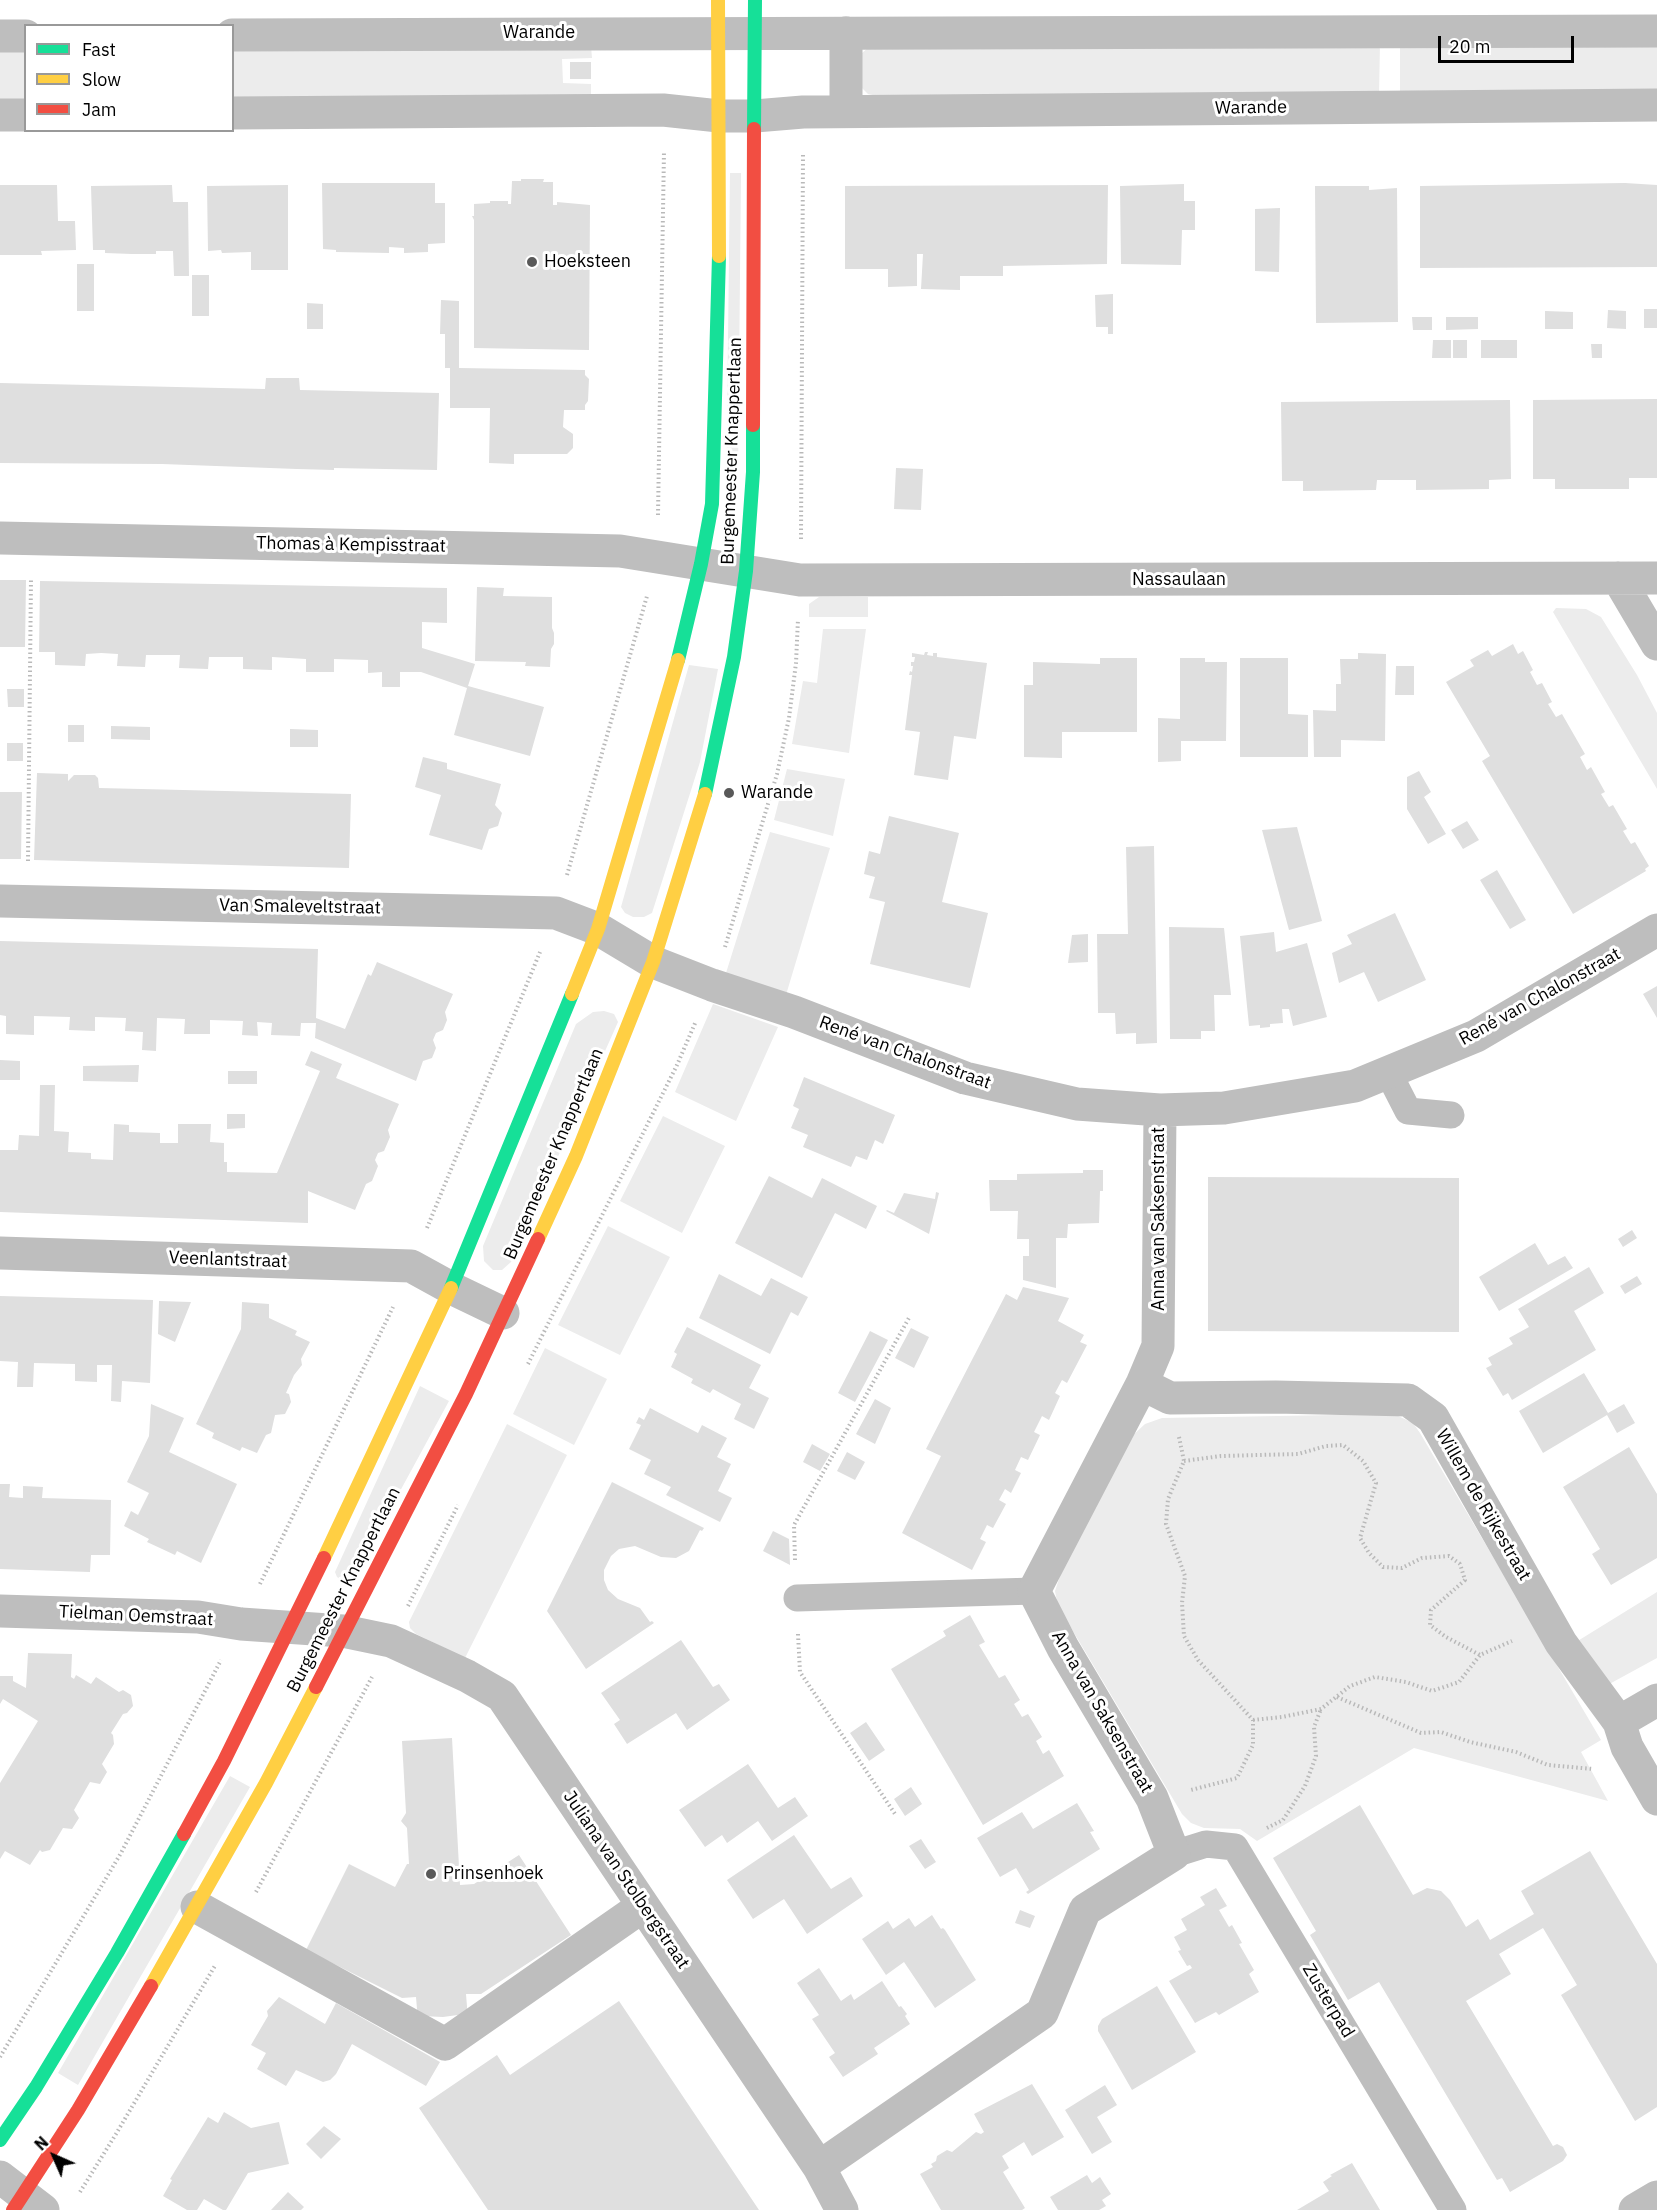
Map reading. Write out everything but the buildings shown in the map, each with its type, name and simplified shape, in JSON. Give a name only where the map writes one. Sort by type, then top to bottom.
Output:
[{"type":"main road","name":"Burgemeester Knappertlaan","points":[[0,2140],[36,2087],[117,1953],[224,1761],[291,1628],[451,1288],[518,1129],[598,928],[682,648],[712,504],[719,245],[718,0]]},
{"type":"main road","name":"Burgemeester Knappertlaan","points":[[20,2198],[78,2110],[266,1783],[466,1394],[576,1156],[653,962],[703,804],[734,657],[746,571],[753,472],[755,0]]},
{"type":"street","name":"Warande","points":[[234,35],[1657,31]]},
{"type":"street","points":[[846,33],[846,111]]},
{"type":"street","points":[[0,36],[24,36]]},
{"type":"street","name":"Warande","points":[[234,113],[663,110],[718,116],[755,116],[846,111],[1657,105]]},
{"type":"street","points":[[0,115],[24,115]]},
{"type":"street","name":"Thomas à Kempisstraat","points":[[16,538],[620,551],[701,564]]},
{"type":"street","name":"Nassaulaan","points":[[701,564],[800,580],[1657,578]]},
{"type":"street","points":[[1618,578],[1657,644]]},
{"type":"street","name":"Van Smaleveltstraat","points":[[14,901],[556,913],[598,928]]},
{"type":"street","name":"René van Chalonstraat","points":[[598,928],[653,962],[712,985],[794,1012],[965,1078],[1077,1104],[1160,1110],[1224,1108],[1355,1086],[1476,1036],[1657,930]]},
{"type":"street","name":"Anna van Saksenstraat","points":[[1160,1110],[1158,1346],[1142,1384],[1034,1591],[1063,1648],[1152,1798],[1174,1854]]},
{"type":"street","name":"Veenlantstraat","points":[[0,1253],[411,1266],[451,1288]]},
{"type":"street","points":[[451,1288],[503,1313]]},
{"type":"street","name":"Willem de Rijkestraat","points":[[1142,1384],[1170,1398],[1276,1396],[1408,1400],[1433,1418],[1561,1643],[1623,1735],[1657,1799]]},
{"type":"street","name":"Tielman Oemstraat","points":[[0,1611],[198,1617],[241,1624],[343,1631]]},
{"type":"street","name":"Juliana van Stolbergstraat","points":[[343,1631],[391,1641],[467,1676],[502,1696],[819,2167],[842,2210]]},
{"type":"street","points":[[1623,1735],[1657,1700]]},
{"type":"street","points":[[819,2167],[1042,2013],[1085,1910],[1174,1854]]},
{"type":"street","points":[[197,1906],[445,2044],[644,1906]]},
{"type":"street","points":[[1635,2210],[1657,2197]]},
{"type":"lane","points":[[1388,1072],[1408,1111],[1451,1115]]},
{"type":"lane","points":[[797,1598],[1034,1591]]},
{"type":"lane","points":[[1174,1854],[1206,1844],[1235,1847]]},
{"type":"lane","name":"Zusterpad","points":[[1235,1847],[1453,2210]]},
{"type":"path","points":[[0,2057],[121,1853],[241,1624],[411,1266],[556,913],[658,557],[663,110]]},
{"type":"path","points":[[800,580],[803,112]]},
{"type":"path","points":[[14,901],[16,538]]},
{"type":"path","points":[[1152,1798],[1237,1778],[1253,1745],[1253,1720],[1198,1660],[1184,1636],[1182,1603],[1185,1576],[1166,1524],[1168,1499],[1185,1461],[1170,1398]]},
{"type":"path","points":[[1185,1461],[1221,1456],[1298,1454],[1326,1446],[1343,1445],[1363,1461],[1376,1483],[1360,1538],[1369,1553],[1383,1567],[1402,1568],[1422,1558],[1449,1556],[1460,1564],[1465,1581],[1431,1610],[1430,1625],[1446,1637],[1480,1655]]},
{"type":"path","points":[[1253,1720],[1321,1709],[1350,1686],[1375,1677],[1406,1682],[1432,1691],[1459,1682],[1480,1655],[1510,1641],[1561,1643]]},
{"type":"path","points":[[1337,1697],[1421,1732],[1441,1732],[1470,1742],[1516,1752],[1548,1765],[1597,1770],[1623,1735]]},
{"type":"path","points":[[1235,1847],[1283,1820],[1305,1786],[1316,1756],[1314,1727],[1321,1709]]},
{"type":"shaded area","points":[[1380,43],[1379,95],[877,96],[868,94],[861,87],[861,54],[869,47]]},
{"type":"shaded area","points":[[1400,43],[1657,43],[1657,94],[1400,95]]},
{"type":"shaded area","points":[[591,46],[592,58],[562,59],[563,83],[591,84],[591,97],[234,100],[234,48]]},
{"type":"shaded area","points":[[24,49],[24,101],[0,101],[0,50]]},
{"type":"shaded area","points":[[730,173],[741,173],[738,476],[733,505],[729,509],[726,506]]},
{"type":"shaded area","points":[[819,597],[868,597],[868,617],[809,617],[809,604]]},
{"type":"shaded area","points":[[1556,608],[1586,609],[1601,617],[1637,675],[1657,713],[1657,789],[1553,612]]},
{"type":"shaded area","points":[[823,629],[866,629],[849,753],[792,744],[803,681],[817,683]]},
{"type":"shaded area","points":[[689,665],[718,669],[700,762],[652,913],[644,917],[633,917],[625,913],[621,907]]},
{"type":"shaded area","points":[[787,769],[845,779],[833,836],[774,820]]},
{"type":"shaded area","points":[[770,832],[830,848],[786,995],[726,973]]},
{"type":"shaded area","points":[[713,1004],[778,1027],[736,1121],[675,1092]]},
{"type":"shaded area","points":[[604,1011],[614,1014],[618,1022],[511,1262],[502,1270],[493,1270],[484,1261],[483,1246],[576,1024],[593,1012]]},
{"type":"shaded area","points":[[663,1116],[725,1146],[682,1233],[620,1201]]},
{"type":"shaded area","points":[[608,1226],[670,1257],[620,1355],[558,1325]]},
{"type":"shaded area","points":[[545,1348],[607,1379],[574,1445],[513,1414]]},
{"type":"shaded area","points":[[420,1386],[449,1401],[349,1585],[337,1577],[335,1572]]},
{"type":"shaded area","points":[[1394,1414],[1413,1423],[1420,1433],[1601,1740],[1581,1752],[1608,1801],[1414,1748],[1257,1841],[1240,1829],[1204,1828],[1191,1823],[1182,1814],[1058,1606],[1055,1591],[1060,1576],[1131,1437],[1145,1424],[1162,1418]]},
{"type":"shaded area","points":[[507,1424],[567,1455],[465,1658],[416,1634],[410,1628],[409,1622]]},
{"type":"shaded area","points":[[1657,1592],[1657,1658],[1602,1688],[1576,1642]]},
{"type":"shaded area","points":[[230,1776],[250,1787],[78,2085],[58,2073]]},
{"type":"traffic: fast","points":[[754,129],[755,0]]},
{"type":"traffic: fast","points":[[678,660],[701,564],[712,504],[719,256]]},
{"type":"traffic: fast","points":[[705,794],[734,657],[746,571],[753,472],[753,425]]},
{"type":"traffic: fast","points":[[451,1288],[572,994]]},
{"type":"traffic: fast","points":[[0,2140],[36,2087],[117,1953],[184,1834]]},
{"type":"traffic: slow","points":[[718,0],[719,256]]},
{"type":"traffic: slow","points":[[572,994],[598,929],[678,660]]},
{"type":"traffic: slow","points":[[538,1239],[576,1156],[653,962],[705,794]]},
{"type":"traffic: slow","points":[[324,1558],[451,1288]]},
{"type":"traffic: slow","points":[[151,1986],[266,1783],[316,1687]]},
{"type":"traffic: jam","points":[[753,425],[754,129]]},
{"type":"traffic: jam","points":[[316,1687],[466,1394],[538,1239]]},
{"type":"traffic: jam","points":[[184,1834],[224,1761],[324,1558]]},
{"type":"traffic: jam","points":[[13,2210],[78,2110],[151,1986]]},
{"type":"place","name":"Hoeksteen","points":[[532,262]]},
{"type":"place","name":"Warande","points":[[729,793]]},
{"type":"place","name":"Prinsenhoek","points":[[431,1874]]}]
